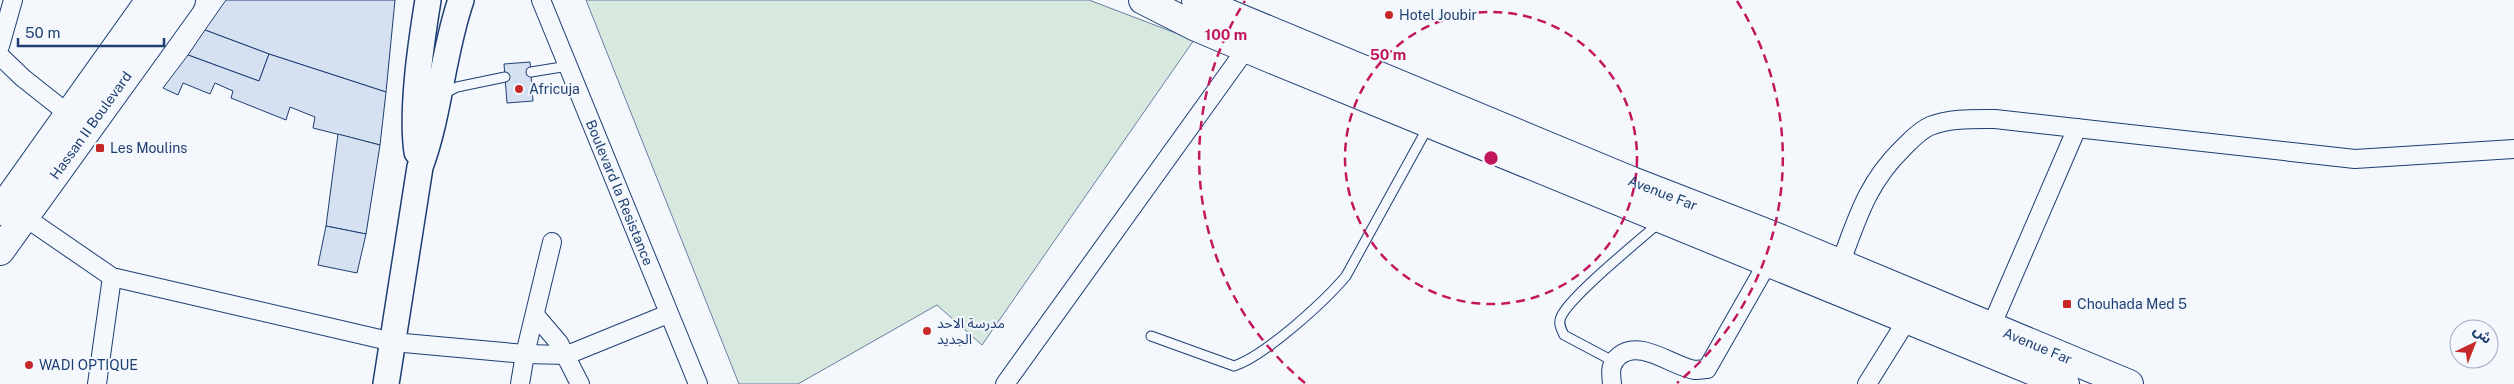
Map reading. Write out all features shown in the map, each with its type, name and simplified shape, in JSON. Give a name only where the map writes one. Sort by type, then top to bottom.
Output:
[{"type":"main road","name":"Hassan II Boulevard","points":[[77,121],[150,0]]},
{"type":"main road","name":"Hassan II Boulevard","points":[[0,252],[10,210],[77,121],[181,0]]},
{"type":"main road","points":[[420,167],[415,136],[420,67],[428,0]]},
{"type":"main road","points":[[386,384],[420,167],[430,140],[449,44],[460,0]]},
{"type":"main road","name":"Avenue Far","points":[[1144,0],[1194,26],[1255,37],[1632,181],[1836,275],[1986,339],[2065,384]]},
{"type":"main road","name":"Avenue Far","points":[[1196,0],[1255,37],[1430,122],[1768,262],[1836,275],[1907,320],[1986,339],[2129,384]]},
{"type":"street","points":[[0,46],[13,0]]},
{"type":"street","name":"Boulevard la Resistance","points":[[542,0],[698,384]]},
{"type":"street","points":[[1004,384],[1255,37]]},
{"type":"street","points":[[0,56],[23,78],[77,121]]},
{"type":"street","points":[[1836,275],[1857,215],[1882,170],[1915,136],[1928,127],[1961,119],[1995,119],[2355,159],[2514,149]]},
{"type":"street","points":[[1986,339],[2077,128]]},
{"type":"street","points":[[10,210],[112,277],[392,342],[524,354],[567,355],[668,314]]},
{"type":"street","points":[[520,384],[524,354],[552,242]]},
{"type":"street","points":[[1612,384],[1610,371],[1613,361],[1620,354],[1636,349],[1674,361],[1694,370],[1707,369],[1768,262]]},
{"type":"street","points":[[97,384],[112,277]]},
{"type":"street","points":[[535,315],[567,355],[580,384]]},
{"type":"street","points":[[1867,384],[1907,320]]},
{"type":"lane","points":[[531,72],[568,66]]},
{"type":"lane","points":[[439,97],[457,87],[505,77]]},
{"type":"lane","points":[[1151,336],[1222,364],[1234,366],[1246,362],[1269,345],[1333,292],[1346,276],[1418,148],[1430,122]]},
{"type":"lane","points":[[1613,361],[1564,335],[1560,321],[1562,315],[1575,299],[1664,218]]},
{"type":"shaded area","points":[[586,0],[1089,0],[1194,40],[982,345],[937,305],[798,384],[739,384]]},
{"type":"building","points":[[226,0],[395,0],[386,92],[269,54],[205,30]]},
{"type":"building","points":[[205,30],[269,54],[259,81],[188,55]]},
{"type":"building","points":[[269,54],[386,92],[380,145],[313,128],[315,117],[290,107],[286,120],[231,98],[233,91],[215,83],[210,94],[183,83],[178,95],[163,88],[188,55],[259,81]]},
{"type":"building","name":"Africuja","points":[[530,62],[533,101],[507,103],[504,64]]},
{"type":"building","points":[[338,134],[380,145],[366,234],[326,226]]},
{"type":"building","points":[[326,226],[366,234],[357,273],[318,265]]},
{"type":"place","name":"Hotel Joubir","points":[[1389,15]]},
{"type":"place","name":"Africuja","points":[[519,89]]},
{"type":"place","name":"Les Moulins","points":[[100,148]]},
{"type":"place","name":"Chouhada Med 5","points":[[2067,304]]},
{"type":"place","name":"مدرسة الاحد الجديد","points":[[927,331]]},
{"type":"place","name":"WADI OPTIQUE","points":[[29,365]]}]
